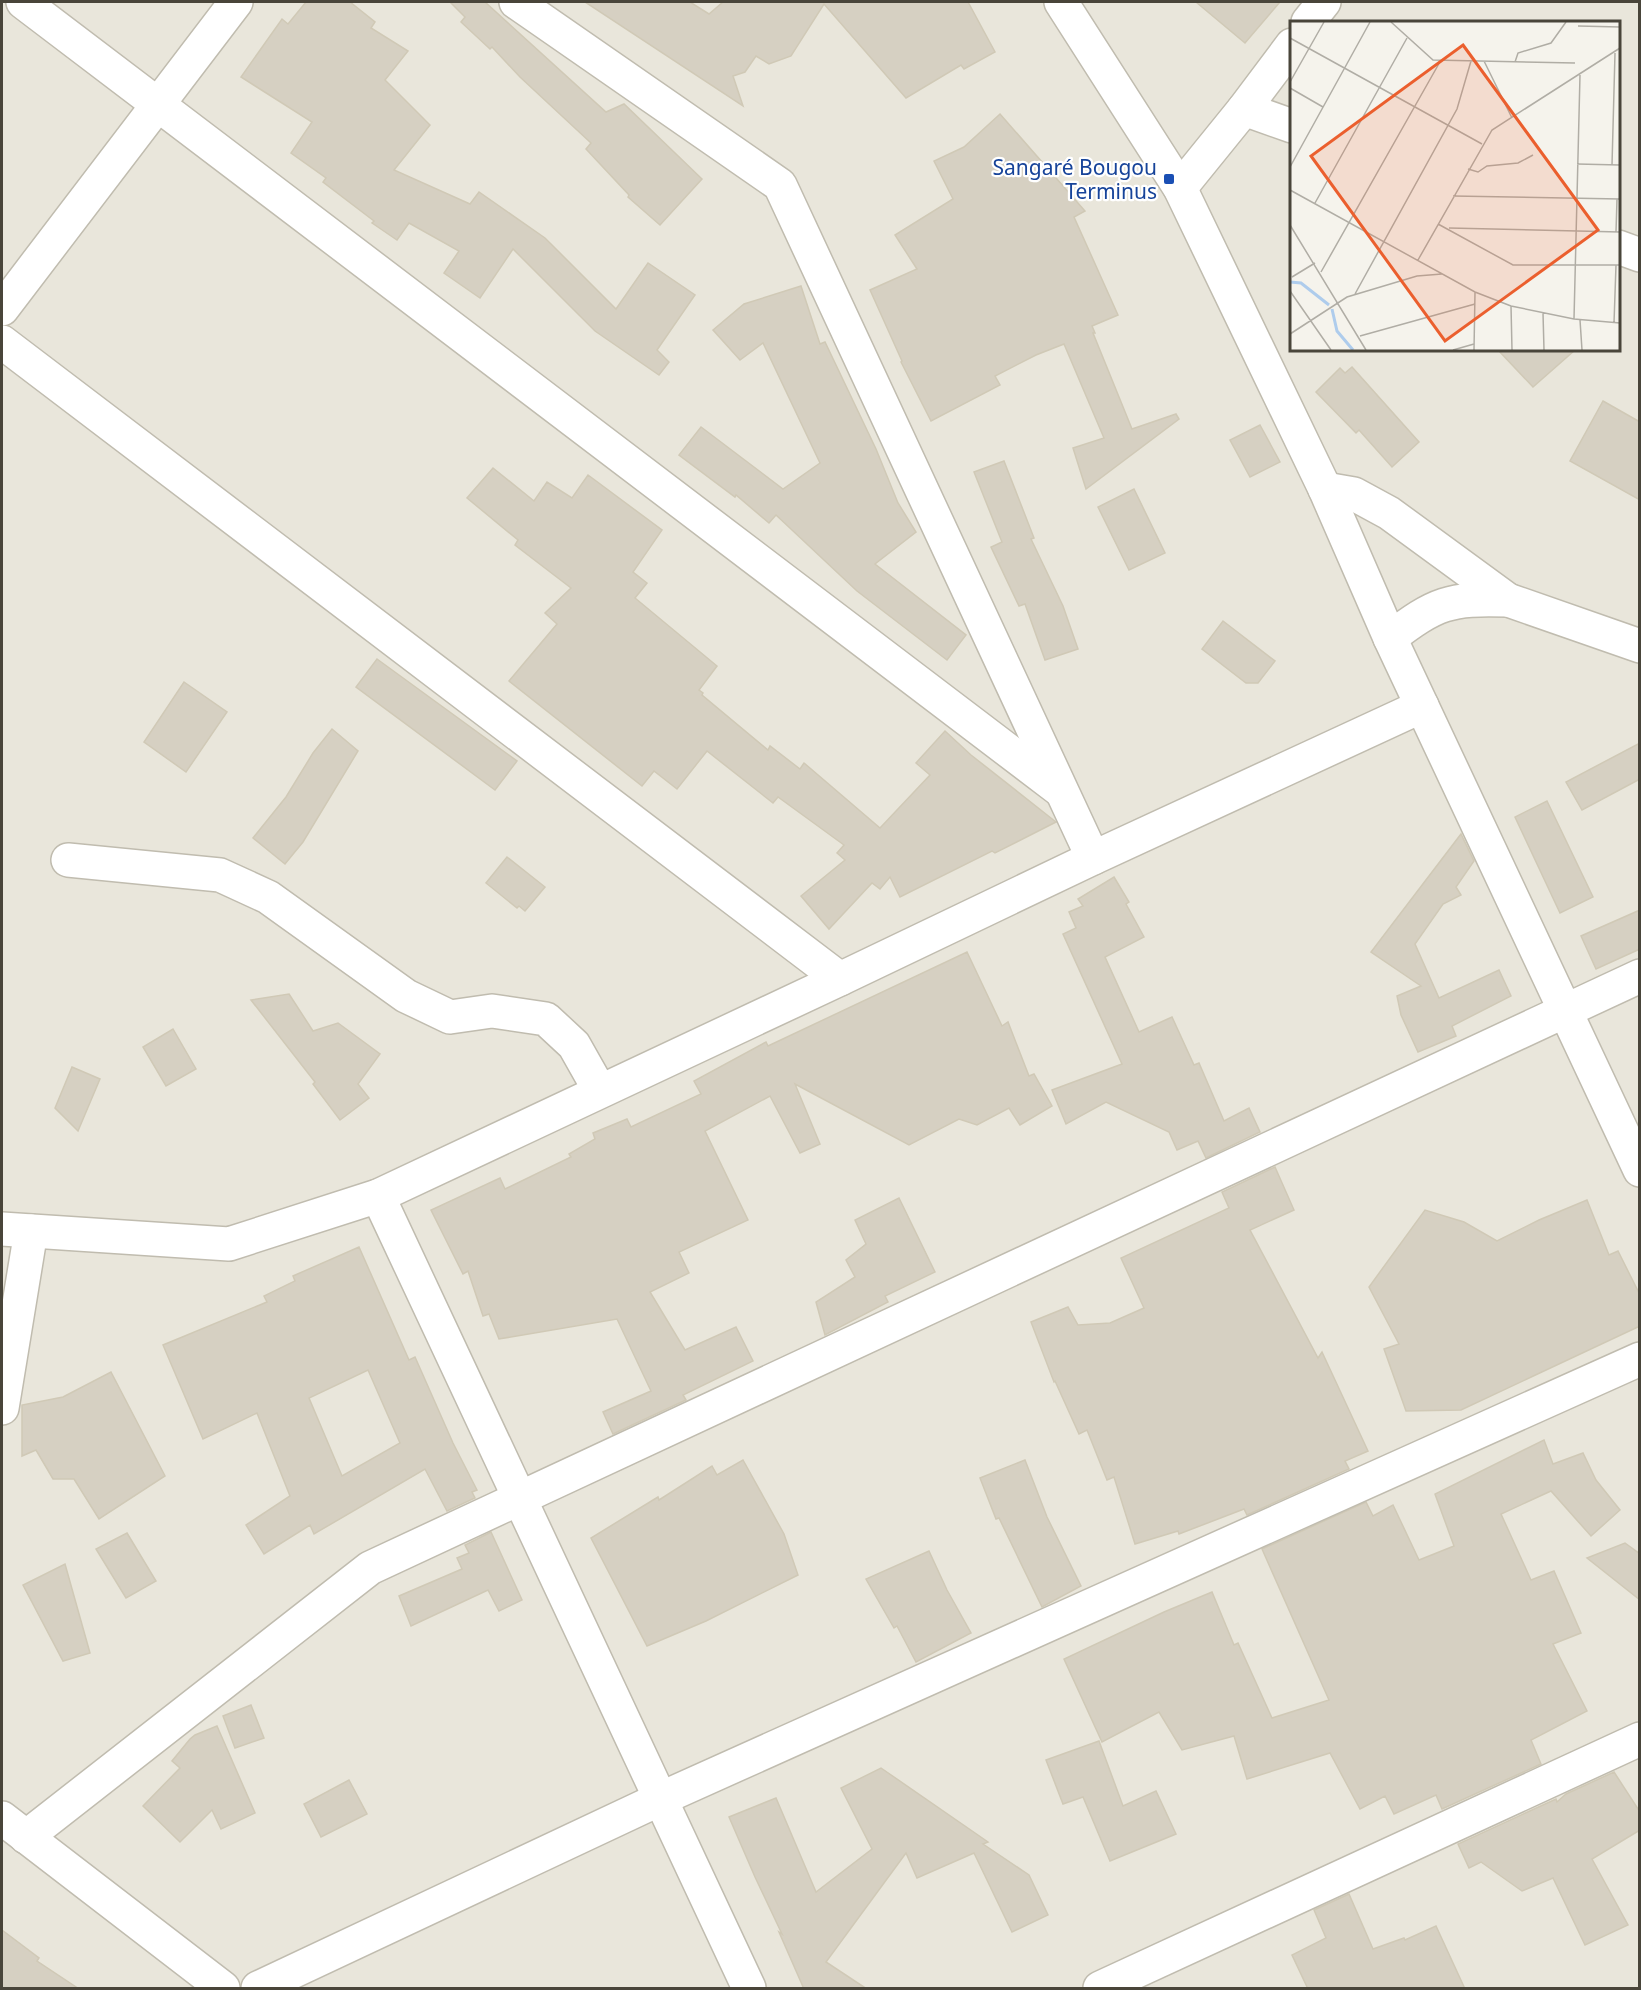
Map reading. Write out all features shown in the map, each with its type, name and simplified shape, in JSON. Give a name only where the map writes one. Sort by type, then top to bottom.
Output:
[{"type":"street","points":[[23,2],[1060,790]]},
{"type":"street","points":[[2,309],[236,2]]},
{"type":"street","points":[[516,2],[780,185],[1092,858]]},
{"type":"street","points":[[1061,2],[1180,188],[1325,489],[1390,638],[1640,1170]]},
{"type":"street","points":[[1309,21],[1324,2]]},
{"type":"street","points":[[1180,188],[1290,48]]},
{"type":"street","points":[[1244,109],[1290,125]]},
{"type":"street","points":[[1620,248],[1640,255]]},
{"type":"street","points":[[2,342],[840,979]]},
{"type":"street","points":[[1325,489],[1354,494],[1389,513],[1508,600],[1640,646]]},
{"type":"street","points":[[1390,638],[1417,617],[1436,607],[1473,599],[1508,600]]},
{"type":"street","points":[[2,1408],[16,1230],[229,1244],[378,1196],[1092,858],[1422,706]]},
{"type":"street","points":[[68,860],[219,875],[268,897],[406,996],[450,1017],[492,1011],[546,1019],[574,1045],[600,1091]]},
{"type":"street","points":[[223,1989],[14,1827],[370,1568],[1640,976]]},
{"type":"street","points":[[378,1196],[749,1989]]},
{"type":"street","points":[[258,1989],[660,1798],[1640,1359]]},
{"type":"street","points":[[1100,1989],[1640,1739]]},
{"type":"shaded area","points":[[2,2],[1639,2],[1639,1988],[2,1988]]},
{"type":"building","points":[[306,2],[350,2],[375,22],[371,28],[408,51],[385,80],[430,125],[394,170],[470,204],[479,192],[545,238],[616,309],[648,263],[695,295],[657,350],[669,362],[659,375],[595,331],[513,249],[480,298],[444,273],[459,251],[409,223],[397,240],[372,223],[374,221],[323,182],[326,178],[291,153],[312,122],[241,77],[282,19],[288,24]]},
{"type":"building","points":[[450,2],[485,2],[606,112],[624,104],[702,179],[660,225],[628,197],[629,195],[586,149],[591,143],[520,77],[492,47],[490,49],[461,22],[465,17]]},
{"type":"building","points":[[585,2],[690,2],[709,14],[723,2],[968,2],[995,52],[964,69],[961,65],[906,98],[824,4],[791,56],[769,64],[756,56],[745,72],[733,76],[743,106]]},
{"type":"building","points":[[1196,2],[1280,2],[1245,43]]},
{"type":"building","points":[[1000,114],[1085,211],[1074,217],[1118,315],[1092,326],[1095,333],[1093,333],[1132,429],[1176,414],[1179,419],[1086,489],[1073,448],[1104,438],[1064,344],[1036,355],[995,376],[1000,385],[931,421],[901,362],[870,290],[917,269],[895,235],[953,199],[934,161],[964,147]]},
{"type":"building","points":[[801,286],[820,344],[825,342],[876,449],[898,503],[916,532],[875,564],[966,635],[947,660],[857,591],[776,515],[769,523],[736,495],[735,497],[679,455],[701,427],[783,489],[820,463],[763,343],[740,360],[713,330],[744,304]]},
{"type":"building","points":[[1499,351],[1574,351],[1533,387]]},
{"type":"building","points":[[1352,367],[1419,442],[1392,467],[1359,430],[1356,433],[1316,392],[1340,368],[1345,373]]},
{"type":"building","points":[[1603,401],[1640,422],[1640,500],[1570,461]]},
{"type":"building","points":[[1260,425],[1280,462],[1250,477],[1230,440]]},
{"type":"building","points":[[1004,461],[1034,538],[1031,539],[1063,606],[1078,649],[1045,660],[1025,604],[1019,606],[991,547],[1002,542],[974,472]]},
{"type":"building","points":[[493,468],[534,501],[547,482],[572,498],[588,475],[662,530],[633,572],[647,583],[635,598],[717,666],[699,690],[703,693],[702,695],[768,750],[770,746],[800,769],[804,763],[880,828],[930,775],[916,763],[945,731],[971,755],[1056,822],[900,897],[890,877],[880,889],[872,883],[829,929],[801,896],[845,860],[837,853],[844,845],[778,797],[773,803],[707,751],[677,789],[654,771],[642,786],[509,681],[557,624],[545,613],[571,588],[515,545],[518,540],[467,498]]},
{"type":"building","points":[[1134,489],[1165,553],[1129,570],[1098,507]]},
{"type":"building","points":[[1223,621],[1275,661],[1258,683],[1246,683],[1202,649]]},
{"type":"building","points":[[377,659],[517,761],[495,790],[356,687]]},
{"type":"building","points":[[184,682],[227,712],[186,772],[144,742]]},
{"type":"building","points":[[332,729],[358,751],[303,842],[285,864],[253,838],[286,797],[313,753]]},
{"type":"building","points":[[1640,743],[1640,779],[1582,810],[1566,782]]},
{"type":"building","points":[[1547,801],[1593,897],[1560,913],[1515,817]]},
{"type":"building","points":[[1461,834],[1474,861],[1456,887],[1461,895],[1443,904],[1415,944],[1439,998],[1499,970],[1511,996],[1452,1026],[1456,1036],[1418,1052],[1401,1015],[1397,996],[1421,986],[1371,952]]},
{"type":"building","points":[[507,857],[545,887],[525,911],[519,906],[517,908],[486,883]]},
{"type":"building","points":[[1114,877],[1129,902],[1126,904],[1144,937],[1105,957],[1139,1032],[1172,1017],[1194,1065],[1199,1063],[1224,1121],[1249,1108],[1260,1132],[1206,1158],[1198,1141],[1177,1150],[1169,1132],[1106,1102],[1066,1124],[1052,1090],[1122,1064],[1063,934],[1076,928],[1069,912],[1083,906],[1078,899]]},
{"type":"building","points":[[1640,910],[1640,949],[1596,969],[1581,936]]},
{"type":"building","points":[[967,952],[1002,1026],[1008,1022],[1029,1076],[1034,1074],[1052,1106],[1020,1125],[1009,1108],[977,1125],[959,1119],[909,1145],[795,1084],[820,1144],[800,1153],[770,1096],[705,1131],[748,1220],[679,1252],[689,1273],[650,1292],[685,1350],[736,1327],[753,1361],[683,1395],[686,1400],[613,1434],[603,1412],[651,1391],[617,1319],[499,1339],[489,1314],[483,1316],[468,1271],[463,1274],[431,1210],[500,1178],[505,1189],[571,1157],[569,1154],[595,1139],[593,1133],[627,1119],[631,1127],[701,1094],[694,1081],[766,1042],[768,1046]]},
{"type":"building","points":[[289,994],[313,1031],[338,1023],[380,1054],[358,1084],[369,1098],[340,1120],[313,1084],[315,1082],[251,1000]]},
{"type":"building","points":[[173,1029],[196,1069],[166,1086],[143,1047]]},
{"type":"building","points":[[72,1067],[100,1079],[78,1131],[55,1108]]},
{"type":"building","points":[[1275,1167],[1294,1210],[1250,1230],[1318,1358],[1322,1352],[1368,1451],[1345,1461],[1349,1469],[1247,1515],[1244,1509],[1179,1534],[1178,1531],[1135,1544],[1114,1477],[1107,1480],[1087,1430],[1079,1434],[1054,1382],[1031,1322],[1068,1307],[1078,1325],[1110,1323],[1144,1308],[1121,1258],[1229,1208],[1222,1192]]},
{"type":"building","points":[[899,1198],[935,1272],[885,1296],[888,1302],[825,1335],[816,1302],[855,1277],[846,1260],[866,1244],[855,1220]]},
{"type":"building","points":[[1587,1200],[1609,1255],[1618,1251],[1640,1295],[1640,1326],[1461,1410],[1406,1411],[1384,1349],[1399,1344],[1369,1287],[1425,1210],[1464,1222],[1497,1241]]},
{"type":"building","points":[[359,1247],[409,1360],[415,1357],[453,1443],[477,1490],[472,1492],[475,1498],[447,1511],[425,1469],[314,1534],[310,1525],[264,1554],[246,1525],[290,1496],[257,1413],[203,1439],[163,1345],[267,1302],[264,1296],[295,1281],[293,1276]],"holes":[[[368,1370],[400,1443],[342,1476],[309,1398]]]},
{"type":"building","points":[[111,1372],[165,1476],[99,1519],[74,1479],[53,1479],[36,1450],[22,1456],[22,1405],[63,1397]]},
{"type":"building","points":[[1544,1440],[1553,1464],[1583,1453],[1596,1480],[1620,1510],[1591,1536],[1551,1491],[1501,1514],[1531,1580],[1554,1571],[1581,1633],[1553,1644],[1587,1711],[1531,1740],[1541,1764],[1442,1809],[1436,1795],[1394,1814],[1385,1796],[1360,1809],[1330,1753],[1247,1779],[1234,1736],[1182,1750],[1159,1712],[1102,1742],[1064,1659],[1212,1592],[1234,1645],[1238,1643],[1272,1718],[1329,1700],[1262,1549],[1366,1502],[1373,1516],[1393,1505],[1419,1560],[1454,1546],[1435,1494]]},
{"type":"building","points":[[743,1460],[784,1534],[798,1575],[706,1621],[647,1646],[591,1538],[658,1497],[659,1500],[712,1466],[717,1475]]},
{"type":"building","points":[[1025,1460],[1047,1517],[1081,1586],[1042,1607],[999,1518],[996,1519],[980,1478]]},
{"type":"building","points":[[491,1532],[522,1600],[499,1611],[488,1590],[411,1626],[399,1596],[462,1569],[457,1558],[469,1553],[465,1545]]},
{"type":"building","points":[[127,1533],[156,1581],[126,1598],[96,1549]]},
{"type":"building","points":[[1625,1543],[1640,1554],[1640,1600],[1587,1558]]},
{"type":"building","points":[[929,1551],[971,1633],[916,1662],[897,1626],[894,1628],[866,1579]]},
{"type":"building","points":[[65,1564],[90,1653],[63,1661],[23,1585]]},
{"type":"building","points":[[251,1705],[264,1738],[235,1748],[223,1716]]},
{"type":"building","points":[[217,1726],[255,1813],[221,1829],[212,1810],[180,1842],[143,1806],[180,1768],[172,1761],[190,1739]]},
{"type":"building","points":[[1099,1741],[1123,1806],[1156,1791],[1176,1834],[1110,1861],[1083,1797],[1063,1804],[1046,1760]]},
{"type":"building","points":[[881,1768],[988,1842],[983,1844],[1029,1875],[1048,1915],[1012,1932],[974,1853],[917,1878],[906,1853],[826,1962],[867,1989],[804,1989],[779,1932],[782,1934],[729,1817],[776,1798],[816,1892],[872,1849],[841,1788]]},
{"type":"building","points":[[1614,1772],[1640,1812],[1640,1830],[1592,1859],[1628,1925],[1585,1945],[1553,1878],[1522,1891],[1481,1862],[1469,1868],[1458,1844],[1556,1799],[1557,1802],[1566,1794]]},
{"type":"building","points":[[349,1780],[367,1814],[321,1837],[304,1804]]},
{"type":"building","points":[[1349,1894],[1373,1949],[1404,1938],[1405,1940],[1436,1926],[1465,1989],[1308,1989],[1292,1955],[1326,1938],[1314,1910]]},
{"type":"building","points":[[2,1930],[39,1958],[37,1961],[79,1989],[2,1989]]},
{"type":"place","name":"Sangaré Bougou Terminus","points":[[1169,179]]}]
